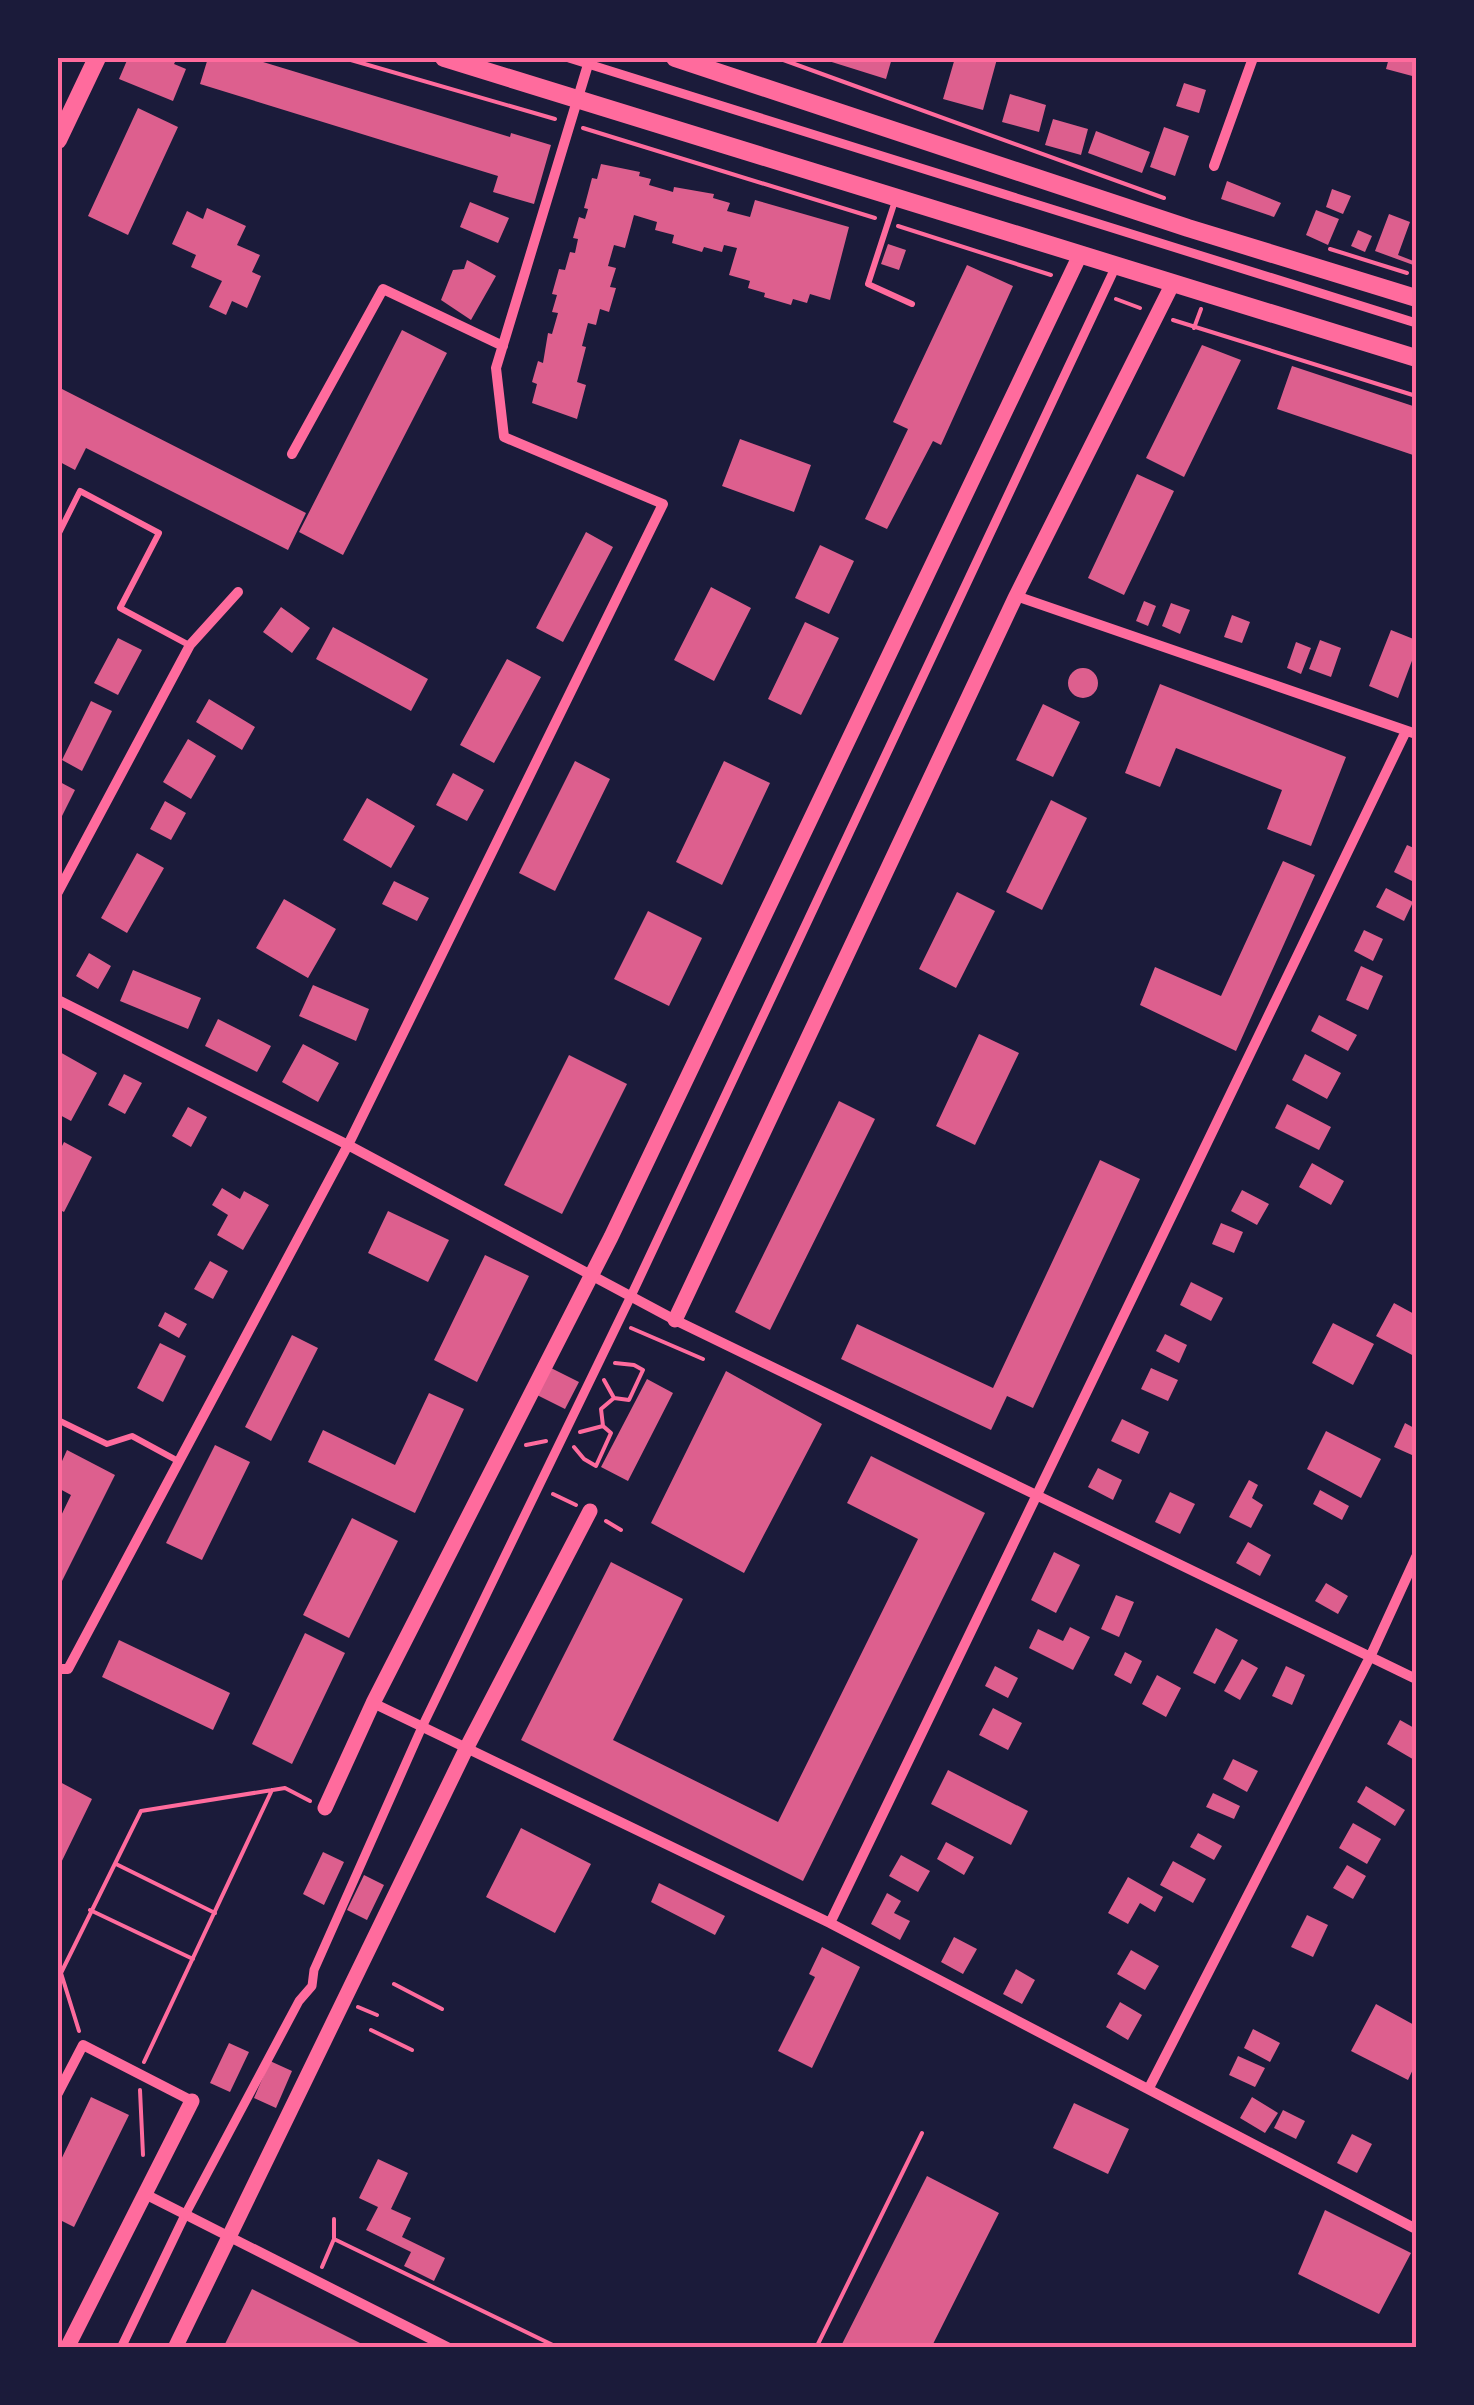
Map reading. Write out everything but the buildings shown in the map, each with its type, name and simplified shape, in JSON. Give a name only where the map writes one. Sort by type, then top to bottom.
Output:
[{"type":"main road","points":[[444,58],[1416,358]]},
{"type":"main road","points":[[676,58],[1188,228],[1416,298]]},
{"type":"main road","points":[[58,140],[92,59]]},
{"type":"street","points":[[569,58],[589,60],[1416,323]]},
{"type":"street","points":[[1214,166],[1252,58]]},
{"type":"street","points":[[58,1669],[68,1668],[348,1144],[663,504],[504,437],[496,368],[589,60]]},
{"type":"street","points":[[325,1808],[373,1703],[592,1275],[1080,254]]},
{"type":"street","points":[[121,2348],[185,2215],[299,2000],[312,1986],[314,1970],[422,1727],[631,1296],[1116,266]]},
{"type":"street","points":[[675,1320],[1016,596],[1173,283]]},
{"type":"street","points":[[292,454],[384,290],[503,346]]},
{"type":"street","points":[[58,892],[190,645],[238,592]]},
{"type":"street","points":[[830,1924],[1412,732],[1016,596]]},
{"type":"street","points":[[58,1000],[348,1144],[675,1320],[1416,1679]]},
{"type":"street","points":[[175,2348],[466,1749],[590,1512]]},
{"type":"street","points":[[1149,2088],[1416,1557]]},
{"type":"street","points":[[373,1703],[830,1924],[1416,2228]]},
{"type":"street","points":[[58,2093],[83,2045],[192,2101],[67,2348]]},
{"type":"street","points":[[145,2194],[449,2348]]},
{"type":"lane","points":[[896,197],[868,284],[912,304]]},
{"type":"lane","points":[[58,534],[80,492],[159,533],[120,608],[190,645]]},
{"type":"lane","points":[[58,1420],[107,1444],[132,1436],[179,1462]]},
{"type":"path","points":[[778,58],[1177,202]]},
{"type":"path","points":[[1315,245],[1416,276]]},
{"type":"path","points":[[618,1322],[703,1359]]},
{"type":"path","points":[[560,1442],[596,1466],[611,1433],[600,1420],[601,1408],[614,1398],[629,1400],[643,1370],[615,1363],[596,1366],[614,1398]]},
{"type":"path","points":[[538,1487],[621,1530]]},
{"type":"path","points":[[83,2045],[61,1973],[141,1811],[285,1788],[325,1808]]},
{"type":"path","points":[[143,2160],[139,2074],[272,1790]]},
{"type":"path","points":[[116,1864],[214,1913]]},
{"type":"path","points":[[90,1910],[193,1959]]},
{"type":"path","points":[[394,1984],[442,2009]]},
{"type":"path","points":[[371,2030],[412,2050]]},
{"type":"path","points":[[816,2348],[922,2133]]},
{"type":"path","points":[[317,2280],[334,2238],[334,2218]]},
{"type":"path","points":[[334,2238],[559,2348]]}]
